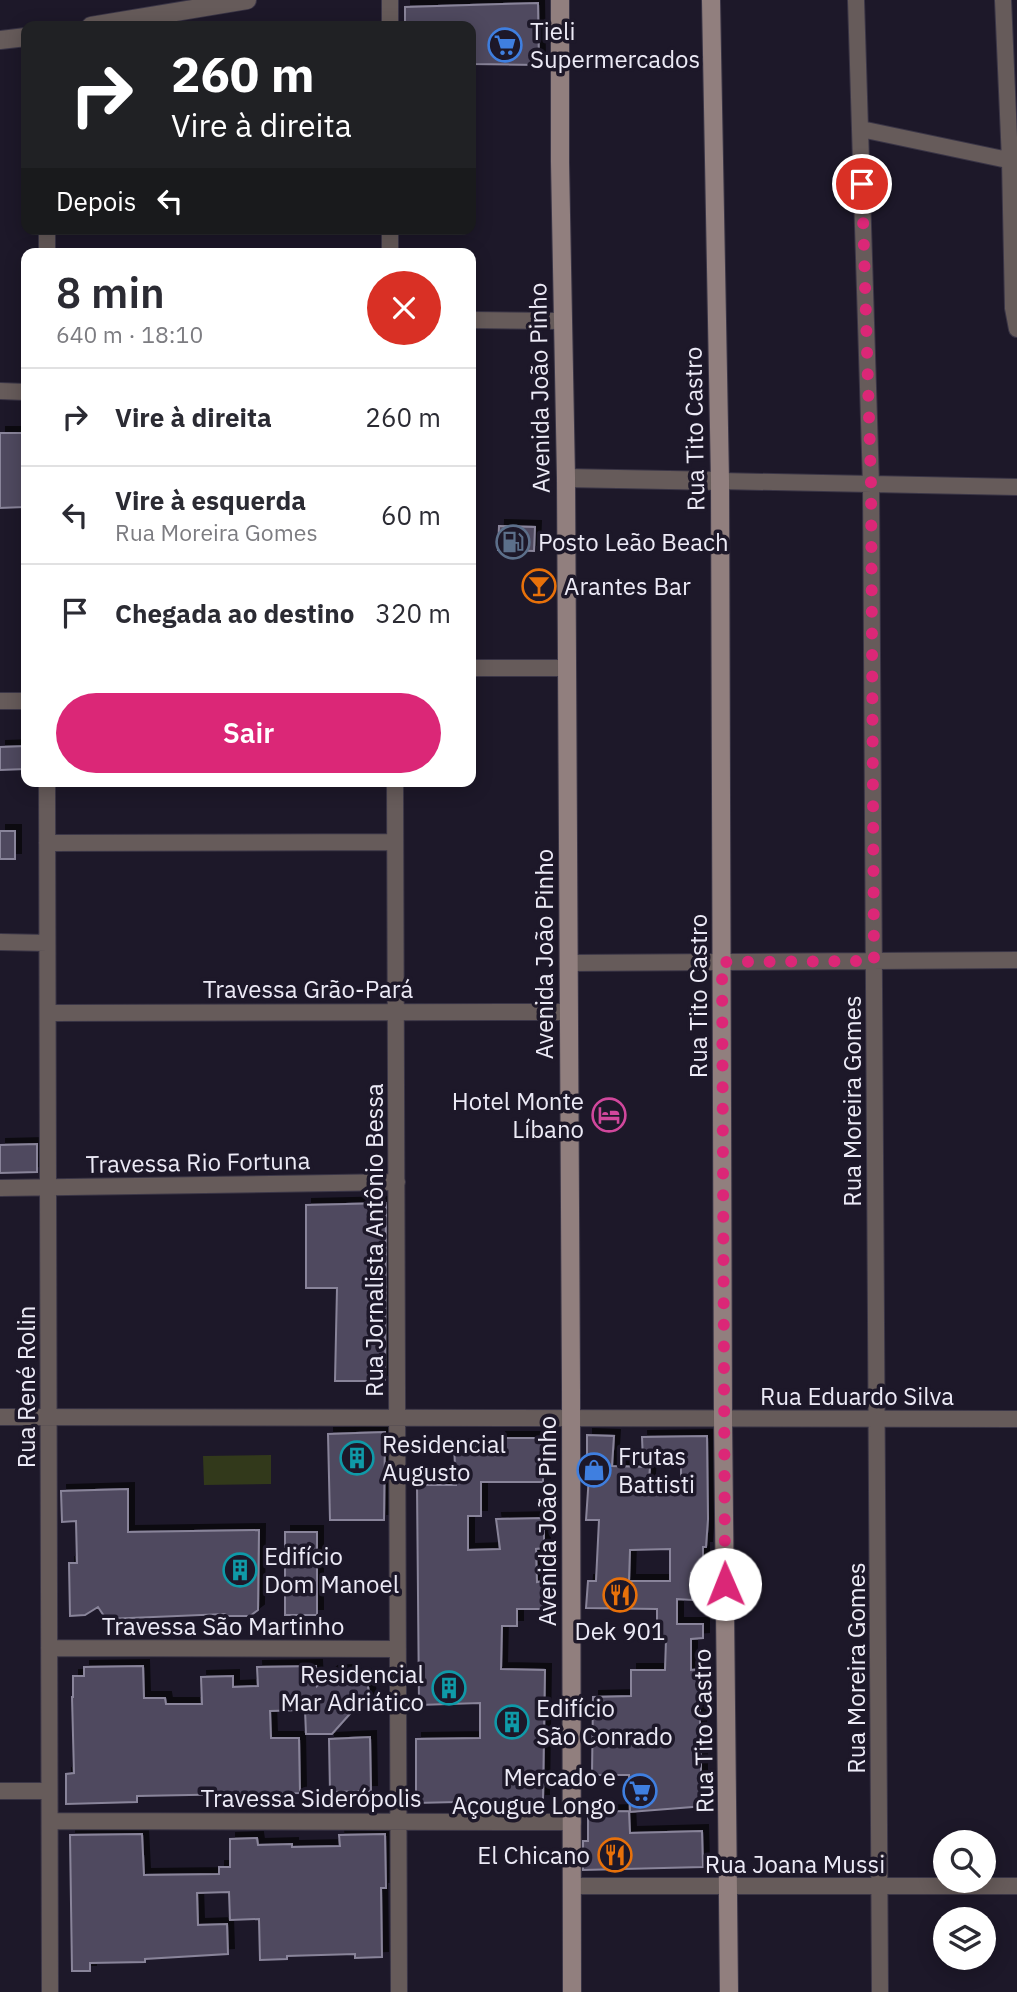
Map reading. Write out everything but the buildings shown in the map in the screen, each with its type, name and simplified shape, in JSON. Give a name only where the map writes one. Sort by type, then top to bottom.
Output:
[{"type":"main road","name":"Avenida João Pinho","points":[[560,0],[572,1419],[572,1992]]},
{"type":"main road","name":"Rua Tito Castro","points":[[711,0],[720,481],[723,1419],[729,1992]]},
{"type":"street","points":[[121,21],[247,0]]},
{"type":"street","points":[[390,0],[390,21]]},
{"type":"street","name":"Rua Moreira Gomes","points":[[856,0],[871,484],[880,1992]]},
{"type":"street","points":[[1003,0],[1013,161],[1013,308],[1017,329]]},
{"type":"street","points":[[0,40],[21,38]]},
{"type":"street","points":[[861,129],[1013,161]]},
{"type":"street","points":[[476,320],[561,321]]},
{"type":"street","points":[[0,391],[21,392]]},
{"type":"street","points":[[565,478],[1017,486]]},
{"type":"street","points":[[476,668],[567,668]]},
{"type":"street","points":[[0,701],[21,701]]},
{"type":"street","name":"Rua René Rolin","points":[[47,787],[50,1992]]},
{"type":"street","name":"Rua Jornalista Antônio Bessa","points":[[395,787],[399,1992]]},
{"type":"street","points":[[47,843],[395,842]]},
{"type":"street","points":[[0,942],[47,943]]},
{"type":"street","points":[[568,963],[1017,960]]},
{"type":"street","name":"Travessa Grão-Pará","points":[[48,1013],[569,1012]]},
{"type":"street","name":"Travessa Rio Fortuna","points":[[0,1188],[397,1182]]},
{"type":"street","name":"Rua Eduardo Silva","points":[[0,1417],[1017,1419]]},
{"type":"street","name":"Travessa São Martinho","points":[[49,1648],[398,1649]]},
{"type":"street","points":[[0,1791],[50,1791]]},
{"type":"street","name":"Travessa Siderópolis","points":[[50,1821],[573,1822]]},
{"type":"street","name":"Rua Joana Mussi","points":[[573,1886],[1017,1886]]},
{"type":"street","points":[[50,1992],[58,1992]]},
{"type":"green space","points":[[271,1455],[271,1484],[204,1485],[203,1456]]},
{"type":"place","name":"Tieli Supermercados","points":[[505,45]]},
{"type":"place","name":"Posto Leão Beach","points":[[513,542]]},
{"type":"place","name":"Arantes Bar","points":[[539,586]]},
{"type":"place","name":"Hotel Monte Líbano","points":[[609,1115]]},
{"type":"place","name":"Residencial Augusto","points":[[357,1458]]},
{"type":"place","name":"Frutas Battisti","points":[[594,1470]]},
{"type":"place","name":"Edifício Dom Manoel","points":[[240,1570]]},
{"type":"place","name":"Dek 901","points":[[620,1595]]},
{"type":"place","name":"Residencial Mar Adriático","points":[[449,1688]]},
{"type":"place","name":"Edifício São Conrado","points":[[512,1722]]},
{"type":"place","name":"Mercado e Açougue Longo","points":[[640,1791]]},
{"type":"place","name":"El Chicano","points":[[615,1855]]},
{"type":"route","points":[[725,1584],[722,962],[874,961],[871,484],[862,184]]}]
